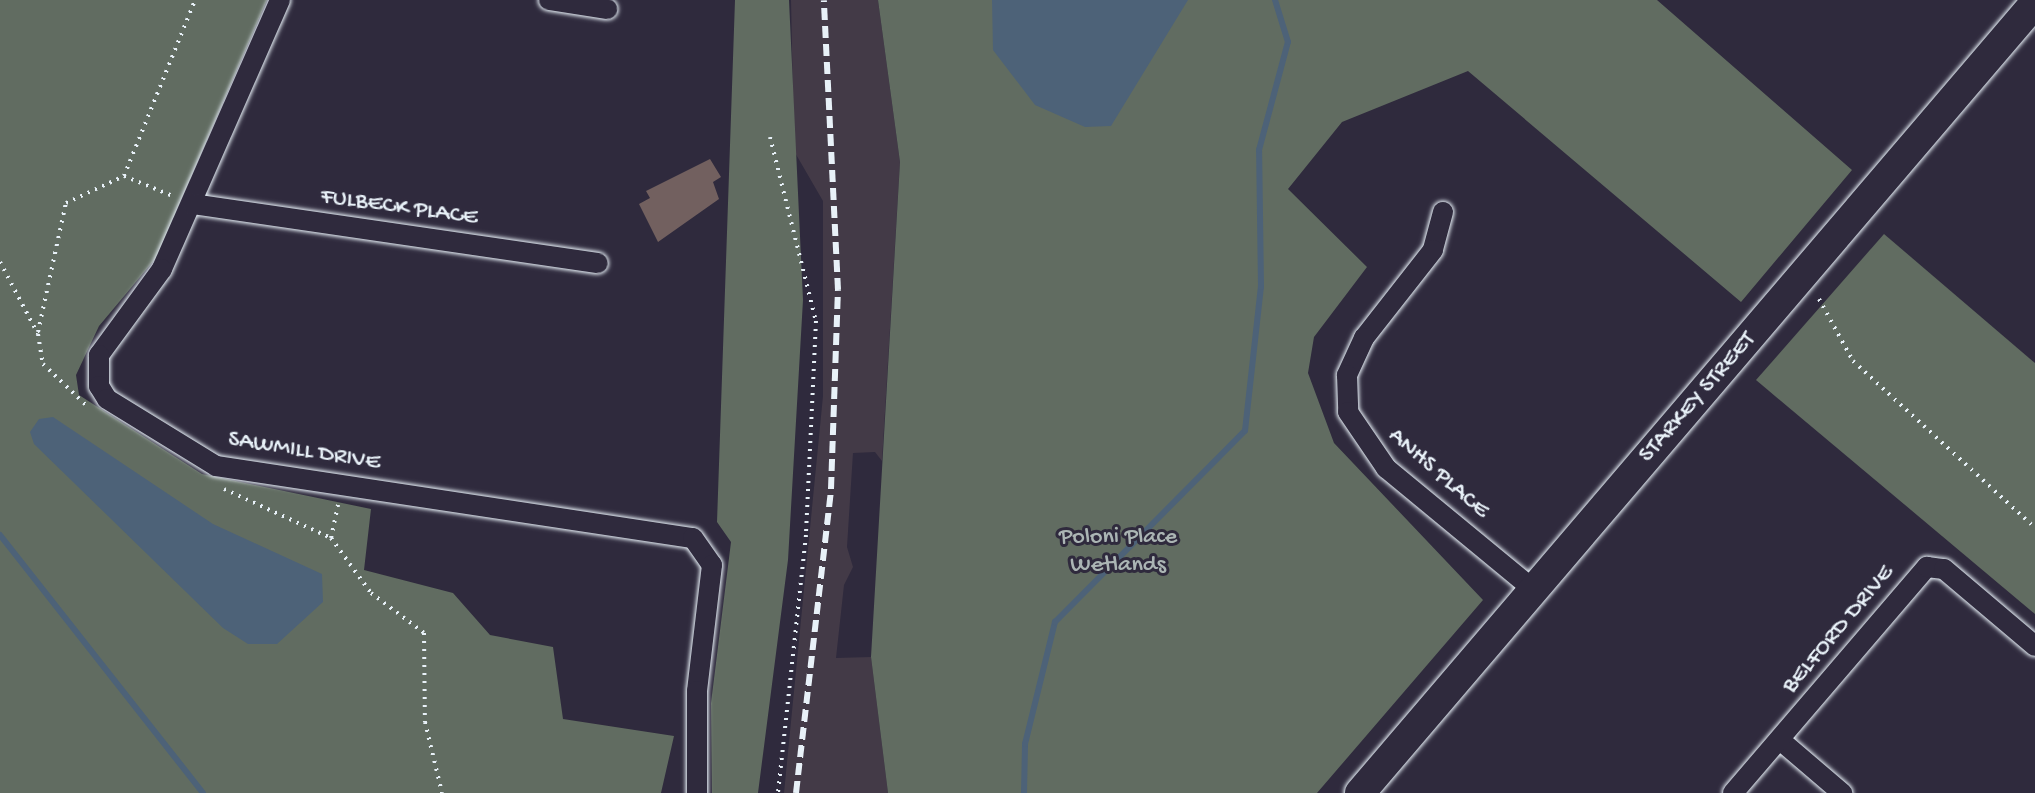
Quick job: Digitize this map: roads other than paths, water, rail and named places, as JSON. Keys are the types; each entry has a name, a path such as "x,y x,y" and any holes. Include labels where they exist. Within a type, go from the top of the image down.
{"street":[{"name":"SAWMILL DRIVE","path":"280,0 162,269 99,355 99,386 107,399 199,459 693,538 705,548 712,565 697,691 697,793"},
{"path":"549,0 607,9"},
{"name":"STARKEY STREET","path":"1360,793 2035,3"},
{"name":"FULBECK PLACE","path":"193,204 598,263"},
{"name":"ANHS PLACE","path":"1443,212 1433,250 1364,338 1347,375 1348,412 1386,468 1534,590"},
{"name":"BELFORD DRIVE","path":"1733,793 1927,567 1944,569 2035,646"},
{"path":"1780,740 1842,793"}],"water":[{"path":"992,0 1188,0 1111,126 1085,127 1035,105 993,50"},
{"path":"53,417 213,524 322,574 323,602 277,644 248,644 223,628 34,444 30,432 39,419"}],"waterway":[{"path":"1024,793 1025,744 1055,622 1245,431 1261,287 1259,150 1288,42 1275,0"},
{"path":"0,535 203,793"}],"railway":[{"path":"796,793 831,489 838,290 824,0"}],"park label":[{"name":"Poloni Place Wetlands","path":"1118,552"}]}
